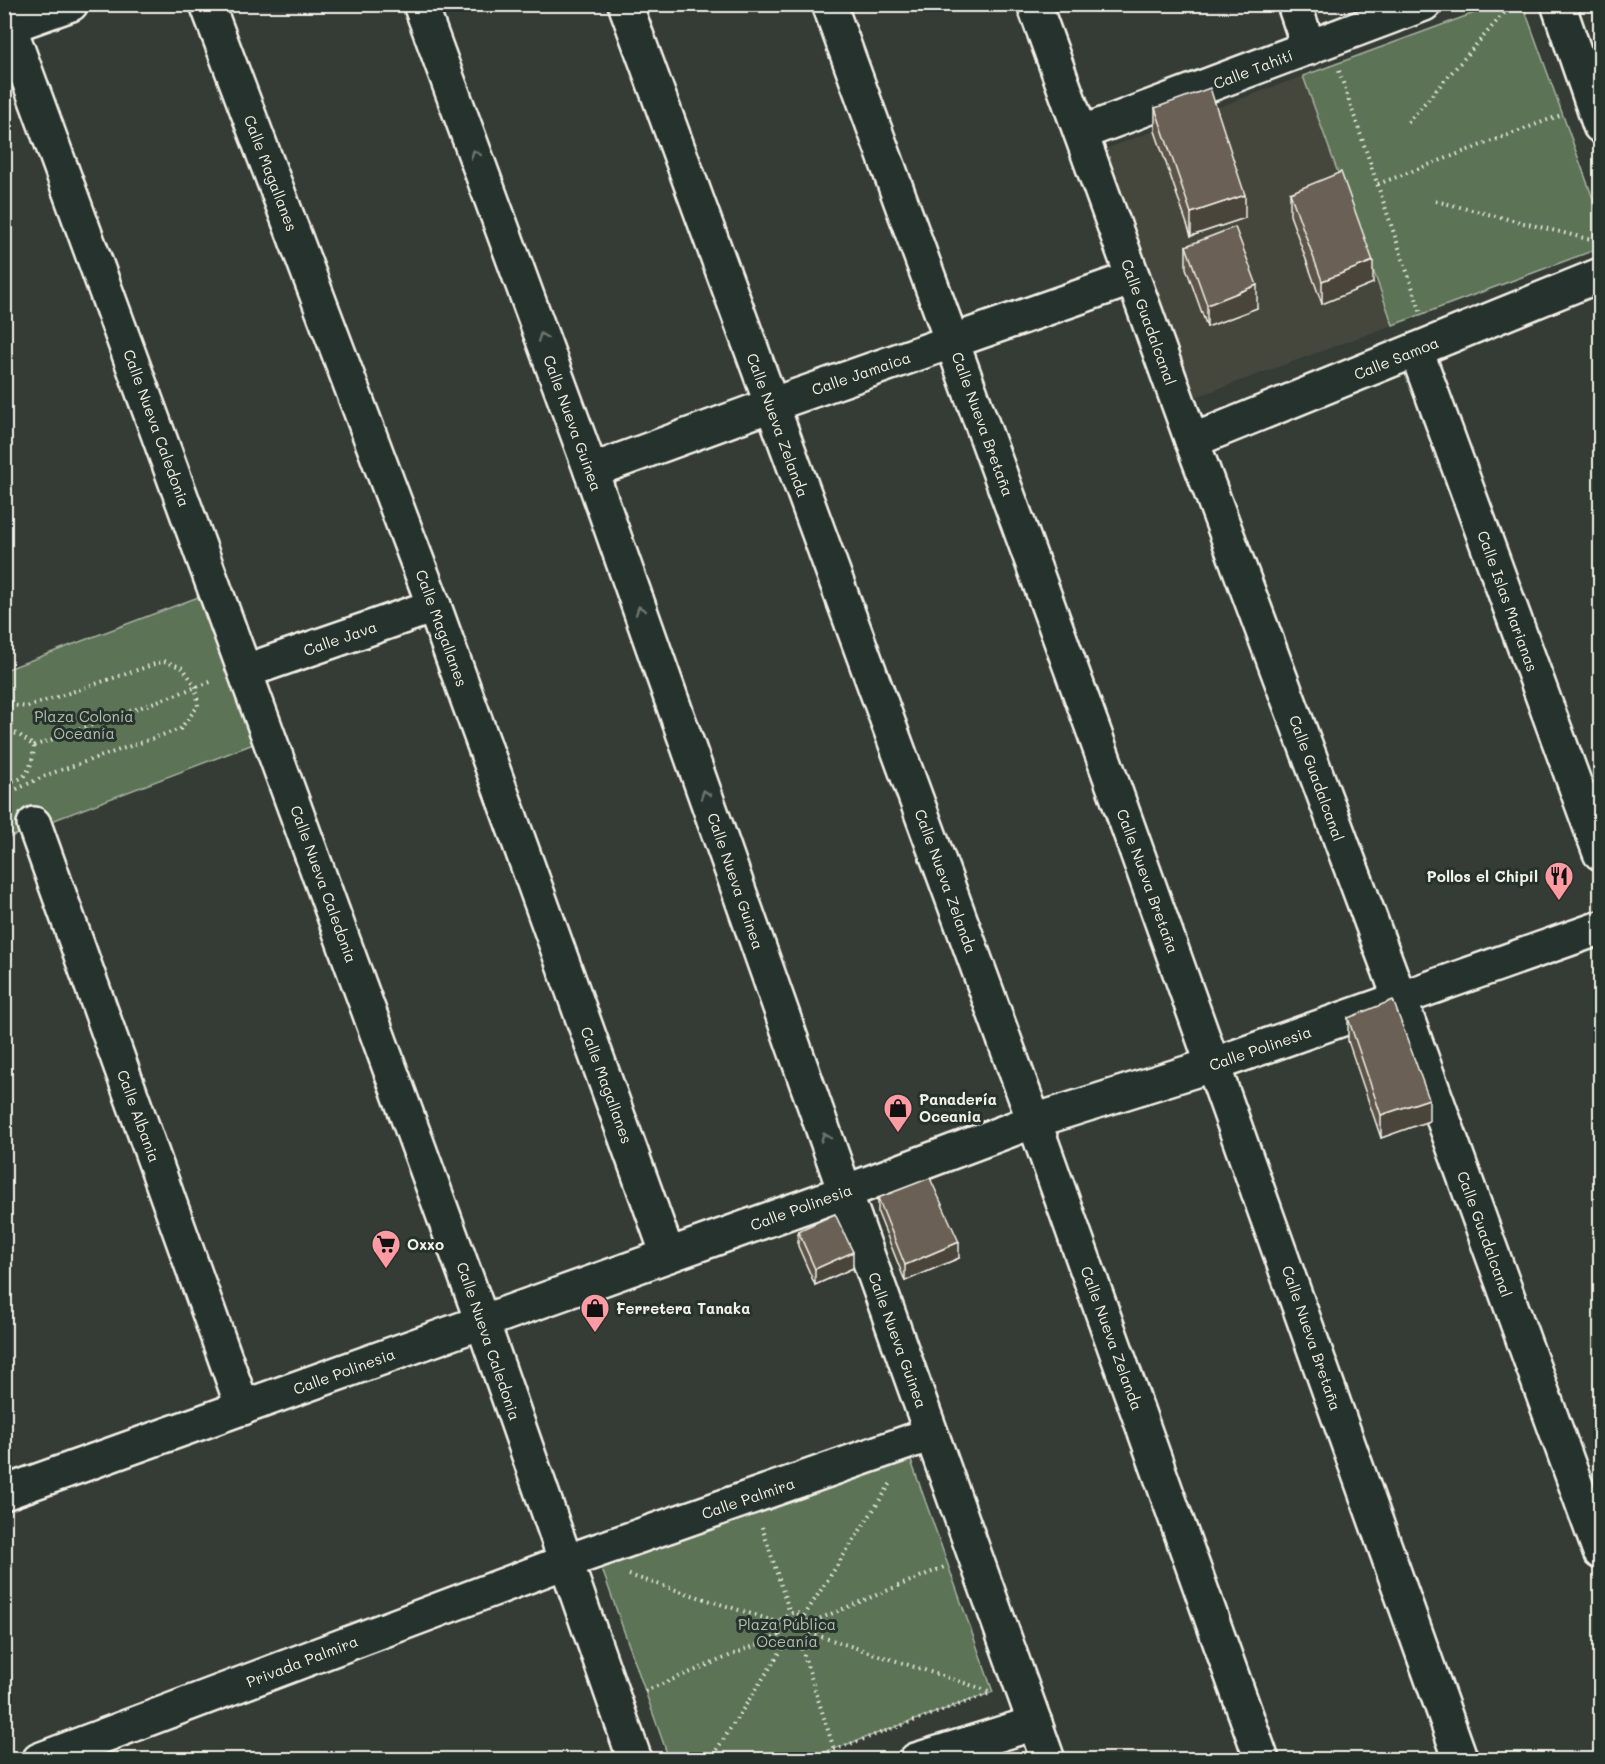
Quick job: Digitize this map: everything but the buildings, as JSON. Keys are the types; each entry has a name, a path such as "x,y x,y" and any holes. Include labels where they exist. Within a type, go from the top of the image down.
{"street":[{"path":"6,22 71,4"},
{"name":"Calle Magallanes","path":"207,4 434,606 668,1255"},
{"name":"Calle Nueva Guinea","path":"420,4 591,471 1048,1760"},
{"name":"Calle Nueva Zelanda","path":"625,4 1034,1121 1262,1760"},
{"name":"Calle Nueva Bretaña","path":"829,4 1215,1064 1461,1760"},
{"name":"Calle Guadalcanal","path":"1034,4 1191,441 1400,999 1600,1552"},
{"path":"1294,4 1310,48"},
{"name":"Calle Tahití","path":"1081,133 1424,4"},
{"path":"1558,4 1600,120"},
{"name":"Calle Nueva Caledonia","path":"6,22 234,675 482,1321 635,1760"},
{"name":"Calle Samoa","path":"1191,441 1600,275"},
{"name":"Calle Jamaica","path":"591,471 1133,278"},
{"name":"Calle Islas Marianas","path":"1416,350 1600,853"},
{"name":"Calle Java","path":"234,675 434,606"},
{"name":"Calle Albania","path":"34,824 243,1408"},
{"name":"Calle Polinesia","path":"4,1493 845,1192 1034,1121 1215,1064 1600,928"},
{"name":"Calle Palmira","path":"565,1562 931,1434"},
{"name":"Privada Palmira","path":"39,1760 565,1562"},
{"path":"916,1760 1035,1723"}],"path":[{"path":"1408,122 1512,4"},
{"path":"1310,48 1336,64 1422,314 1416,350"},
{"path":"1378,184 1563,114 1600,120"},
{"path":"1437,201 1600,242"},
{"path":"4,704 27,707 164,661 183,668 196,687 198,706 180,729 47,775 4,795"},
{"path":"34,746 234,675"},
{"path":"4,735 8,732 18,735 34,746"},
{"path":"4,779 13,782 29,770 34,746"},
{"path":"20,779 22,787"},
{"path":"804,1616 897,1474"},
{"path":"760,1520 790,1613"},
{"path":"809,1623 948,1565"},
{"path":"623,1573 780,1623"},
{"path":"790,1613 804,1616 809,1623 810,1633 804,1641 795,1645 786,1643 780,1635 780,1623 790,1613"},
{"path":"810,1633 993,1692"},
{"path":"643,1692 780,1635"},
{"path":"710,1760 786,1643"},
{"path":"800,1643 834,1749"},
{"path":"989,1682 993,1692"},
{"path":"806,1760 993,1692"}],"shaded area":[{"path":"1303,76 1393,325 1196,397 1105,149"}],"green space":[{"path":"1496,5 1523,5 1600,218 1600,248 1393,325 1303,76"},
{"name":"Plaza Colonia Oceanía","path":"201,596 256,743 5,839 5,670"},
{"name":"Plaza Pública Oceanía","path":"909,1455 993,1692 806,1759 669,1759 601,1566"}],"place":[{"name":"Pollos el Chipil","path":"1559,902"},
{"name":"Panadería Oceania","path":"898,1134"},
{"name":"Oxxo","path":"386,1270"},
{"name":"Ferretera Tanaka","path":"595,1334"}]}
